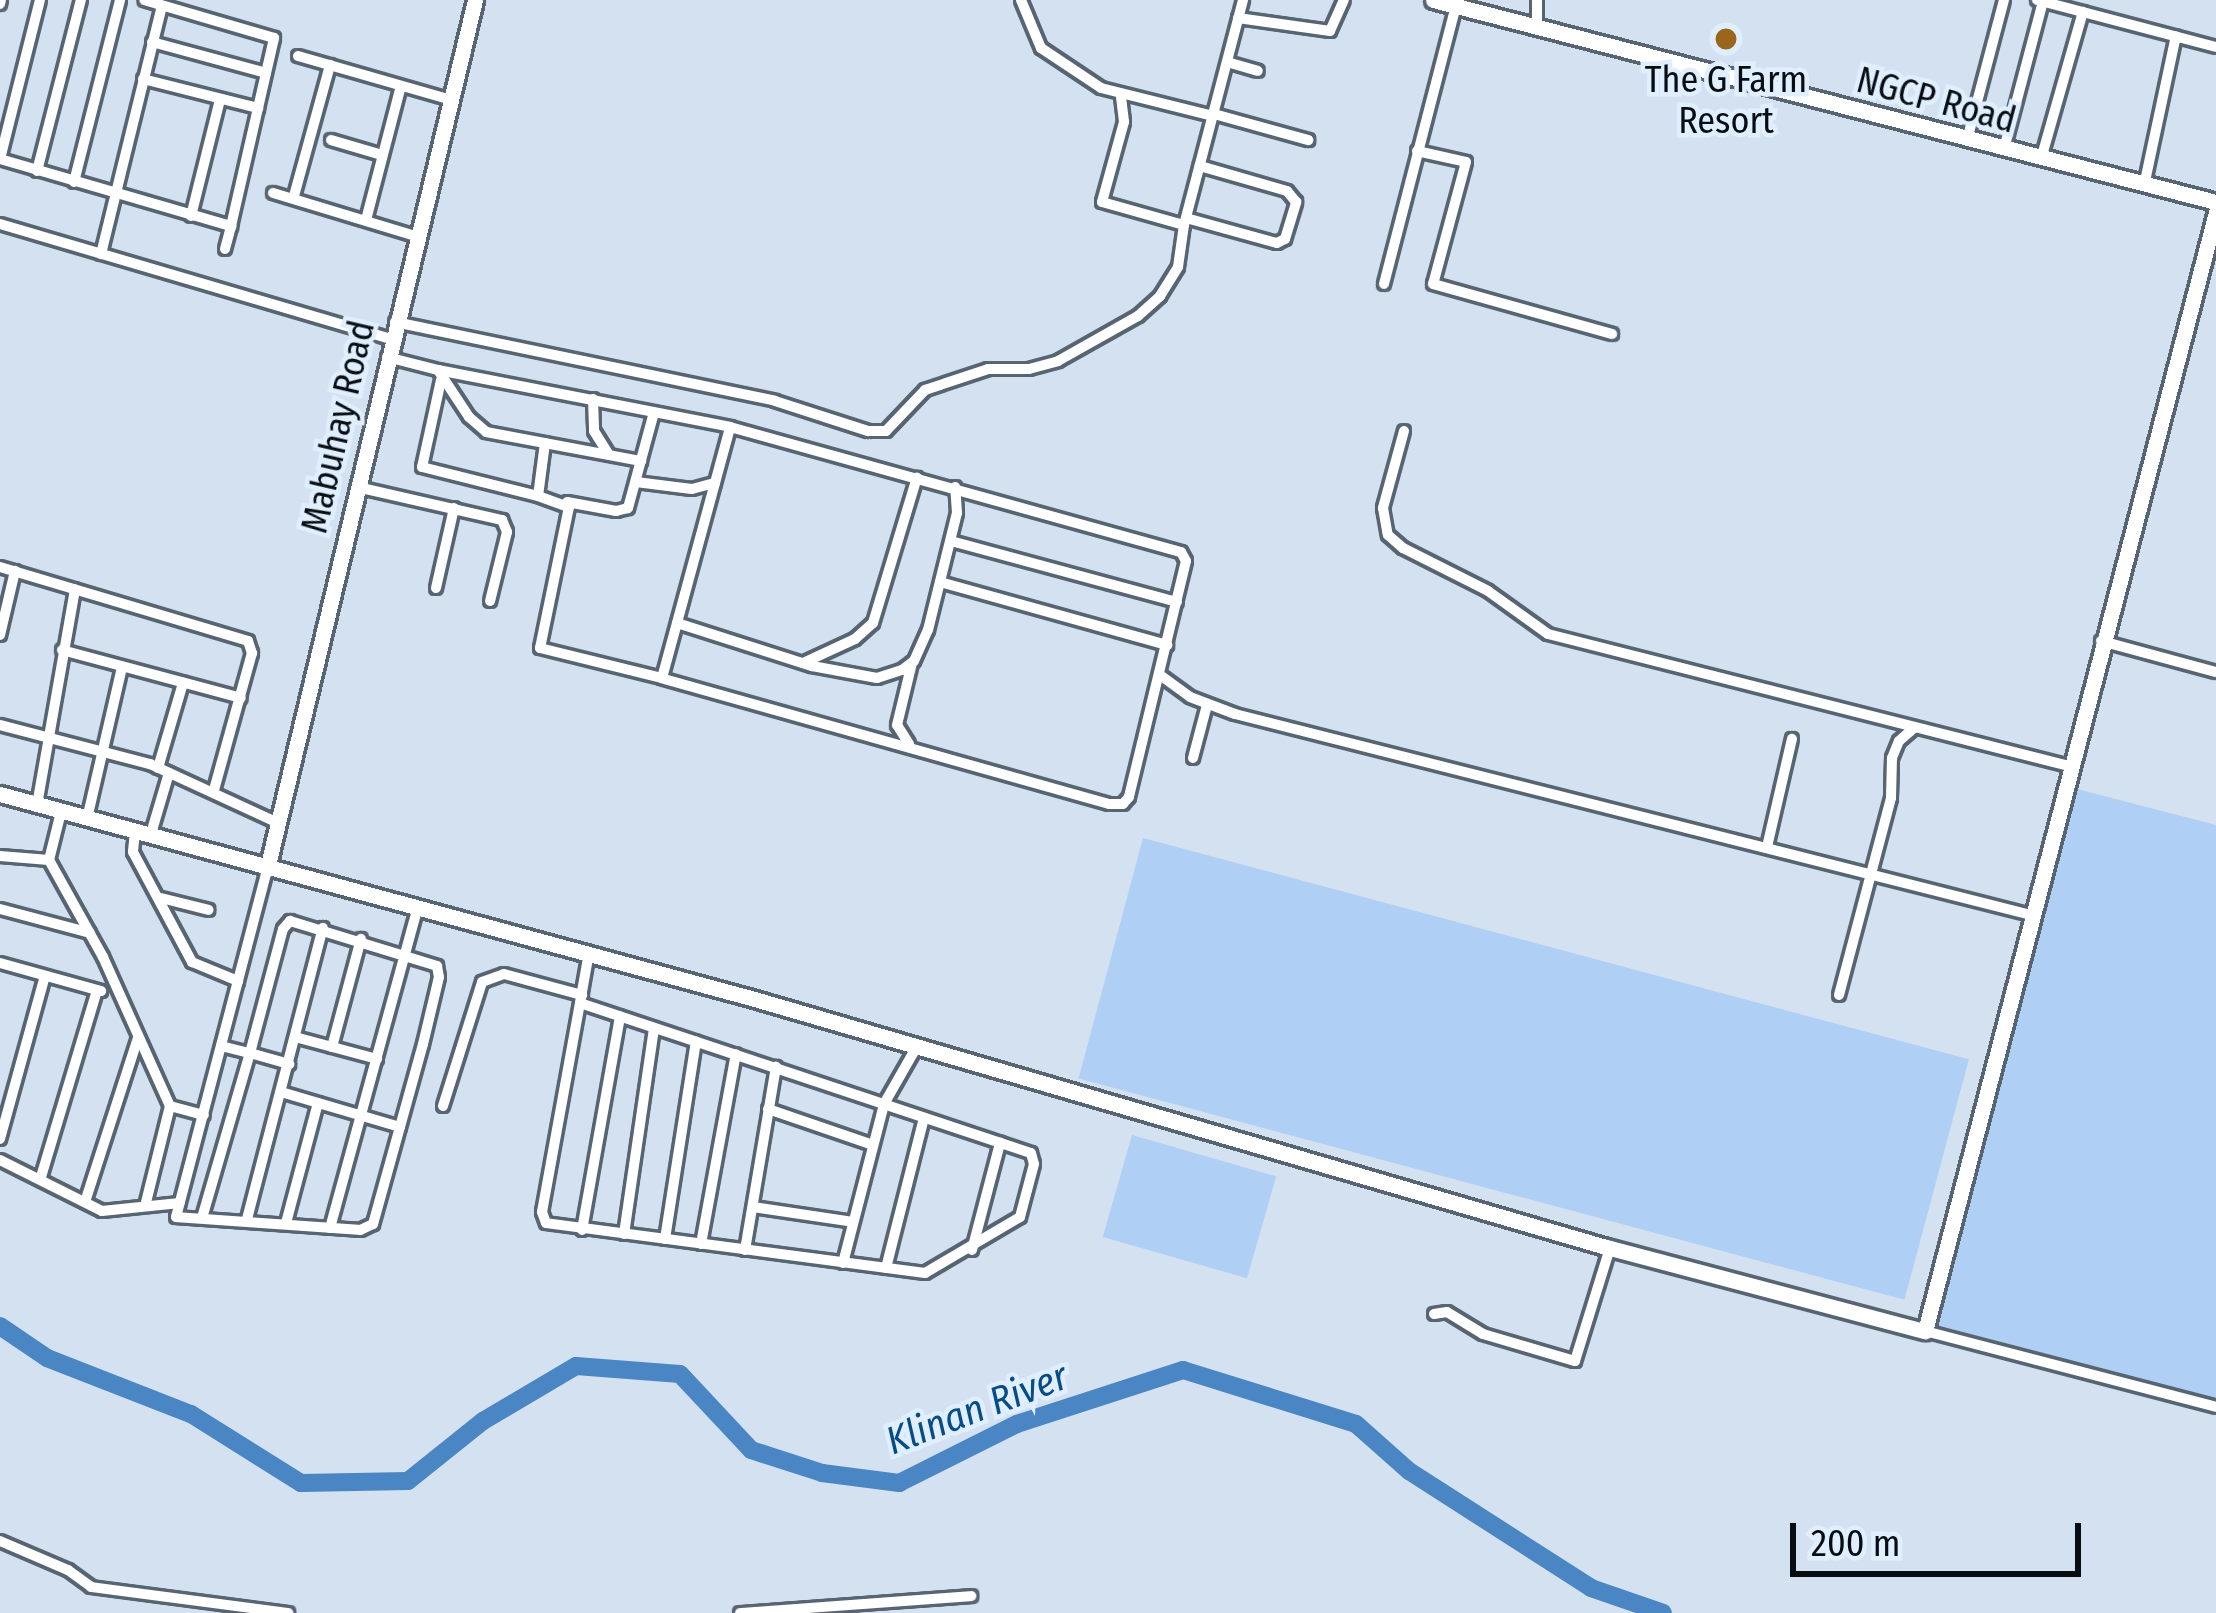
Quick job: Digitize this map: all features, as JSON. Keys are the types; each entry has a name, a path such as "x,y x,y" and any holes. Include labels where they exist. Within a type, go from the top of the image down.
{"street":[{"path":"40,0 0,159 231,226"},
{"path":"38,171 81,0"},
{"path":"74,182 120,0"},
{"path":"144,0 272,35 225,249"},
{"name":"Mabuhay Road","path":"267,868 390,339 475,0"},
{"path":"1021,0 1041,48 1121,97 1308,140"},
{"path":"0,224 390,339 775,401 881,432 934,386 988,368 1029,369 1058,362 1138,316 1174,275 1243,0"},
{"path":"1238,18 1330,31 1344,0"},
{"name":"NGCP Road","path":"1432,0 2216,202"},
{"path":"1537,0 1537,27"},
{"path":"1967,140 2004,0"},
{"path":"2004,149 2040,1 2216,46"},
{"path":"101,254 162,6"},
{"path":"1384,284 1456,6"},
{"path":"2041,159 2083,12"},
{"path":"2144,186 2176,36"},
{"path":"152,42 266,73"},
{"path":"298,56 448,99"},
{"path":"1227,62 1258,71"},
{"path":"294,196 331,65"},
{"path":"143,79 258,108"},
{"path":"366,220 401,86"},
{"path":"1121,97 1124,122 1102,202 1277,243 1285,239 1296,202 1287,191 1199,166"},
{"path":"191,215 220,100"},
{"path":"331,140 382,154"},
{"path":"1417,151 1466,162 1433,284 1612,334"},
{"path":"273,193 415,236"},
{"path":"1925,1331 2216,212"},
{"path":"390,339 440,375 486,432 641,461"},
{"path":"440,375 730,427 1181,552 1186,561 1177,602 1134,782 1123,804 540,648 567,502"},
{"path":"440,375 422,467 431,474 623,512 654,412"},
{"path":"592,399 594,430 609,455"},
{"path":"662,679 730,427"},
{"path":"1404,431 1383,508 1388,535 1488,591 1548,634 2069,766"},
{"path":"538,496 545,443"},
{"path":"803,663 855,639 873,623 917,477"},
{"path":"636,482 692,489 715,483"},
{"path":"357,487 454,508 506,525 490,601"},
{"path":"912,747 897,725 951,541 955,487"},
{"path":"436,589 454,508"},
{"path":"951,541 1177,602"},
{"path":"0,567 248,641 252,653 214,790"},
{"path":"0,635 15,571"},
{"path":"940,582 1167,645"},
{"path":"37,805 75,589"},
{"path":"677,623 803,663 878,678 912,663"},
{"path":"2101,640 2216,672"},
{"path":"62,650 241,698"},
{"path":"87,819 122,667"},
{"path":"1160,675 1207,705 2031,915"},
{"path":"183,683 163,770 133,852 192,962 238,981"},
{"path":"1193,758 1207,705"},
{"path":"0,725 163,770 278,823"},
{"path":"1839,995 1892,799 1892,758 1899,741 1914,728"},
{"path":"1767,847 1792,739"},
{"path":"0,794 588,958 751,998 1610,1248 2216,1407"},
{"path":"61,812 49,860 90,933 170,1106 145,1206"},
{"path":"0,856 49,860"},
{"path":"202,1217 283,929 290,922 323,928 432,961 440,970 373,1224 360,1230 176,1217 267,868"},
{"path":"161,898 209,910"},
{"path":"0,909 90,933"},
{"path":"330,1228 417,910"},
{"path":"247,1219 323,928"},
{"path":"332,1047 361,939"},
{"path":"443,1106 482,982 504,974 581,999 654,1028 1031,1153 1034,1164 1018,1220 925,1273 553,1226 542,1212 581,999 588,958"},
{"path":"0,963 118,994"},
{"path":"0,1139 46,976"},
{"path":"41,1177 97,990"},
{"path":"582,1230 620,1016"},
{"path":"624,1234 654,1028"},
{"path":"295,1037 377,1059"},
{"path":"85,1202 138,1038"},
{"path":"664,1239 696,1041"},
{"path":"221,1046 289,1064"},
{"path":"843,1263 884,1104 916,1048"},
{"path":"701,1244 736,1054"},
{"path":"745,1250 776,1067"},
{"path":"281,1092 400,1127"},
{"path":"286,1223 318,1103"},
{"path":"170,1106 204,1115"},
{"path":"768,1109 873,1145"},
{"path":"886,1268 924,1118"},
{"path":"972,1250 1000,1143"},
{"path":"0,1160 110,1211 180,1203"},
{"path":"753,1207 853,1222"},
{"path":"1434,1314 1447,1312 1476,1331 1575,1361 1610,1248"},
{"path":"0,1541 53,1562 91,1587 133,1588 288,1613"},
{"path":"740,1613 886,1607 970,1596"}],"shaded area":[{"path":"2073,788 2216,825 2216,1403 1935,1327"},
{"path":"1143,838 1969,1059 1904,1300 1079,1079"},
{"path":"1132,1135 1276,1176 1247,1278 1103,1237"}],"waterway":[{"name":"Klinan River","path":"0,1326 47,1358 191,1414 301,1483 408,1481 483,1421 576,1366 680,1374 751,1450 822,1473 899,1483 1017,1424 1183,1370 1356,1424 1409,1471 1591,1588 1663,1613"}],"place":[{"name":"The G Farm Resort","path":"1726,39"}]}
